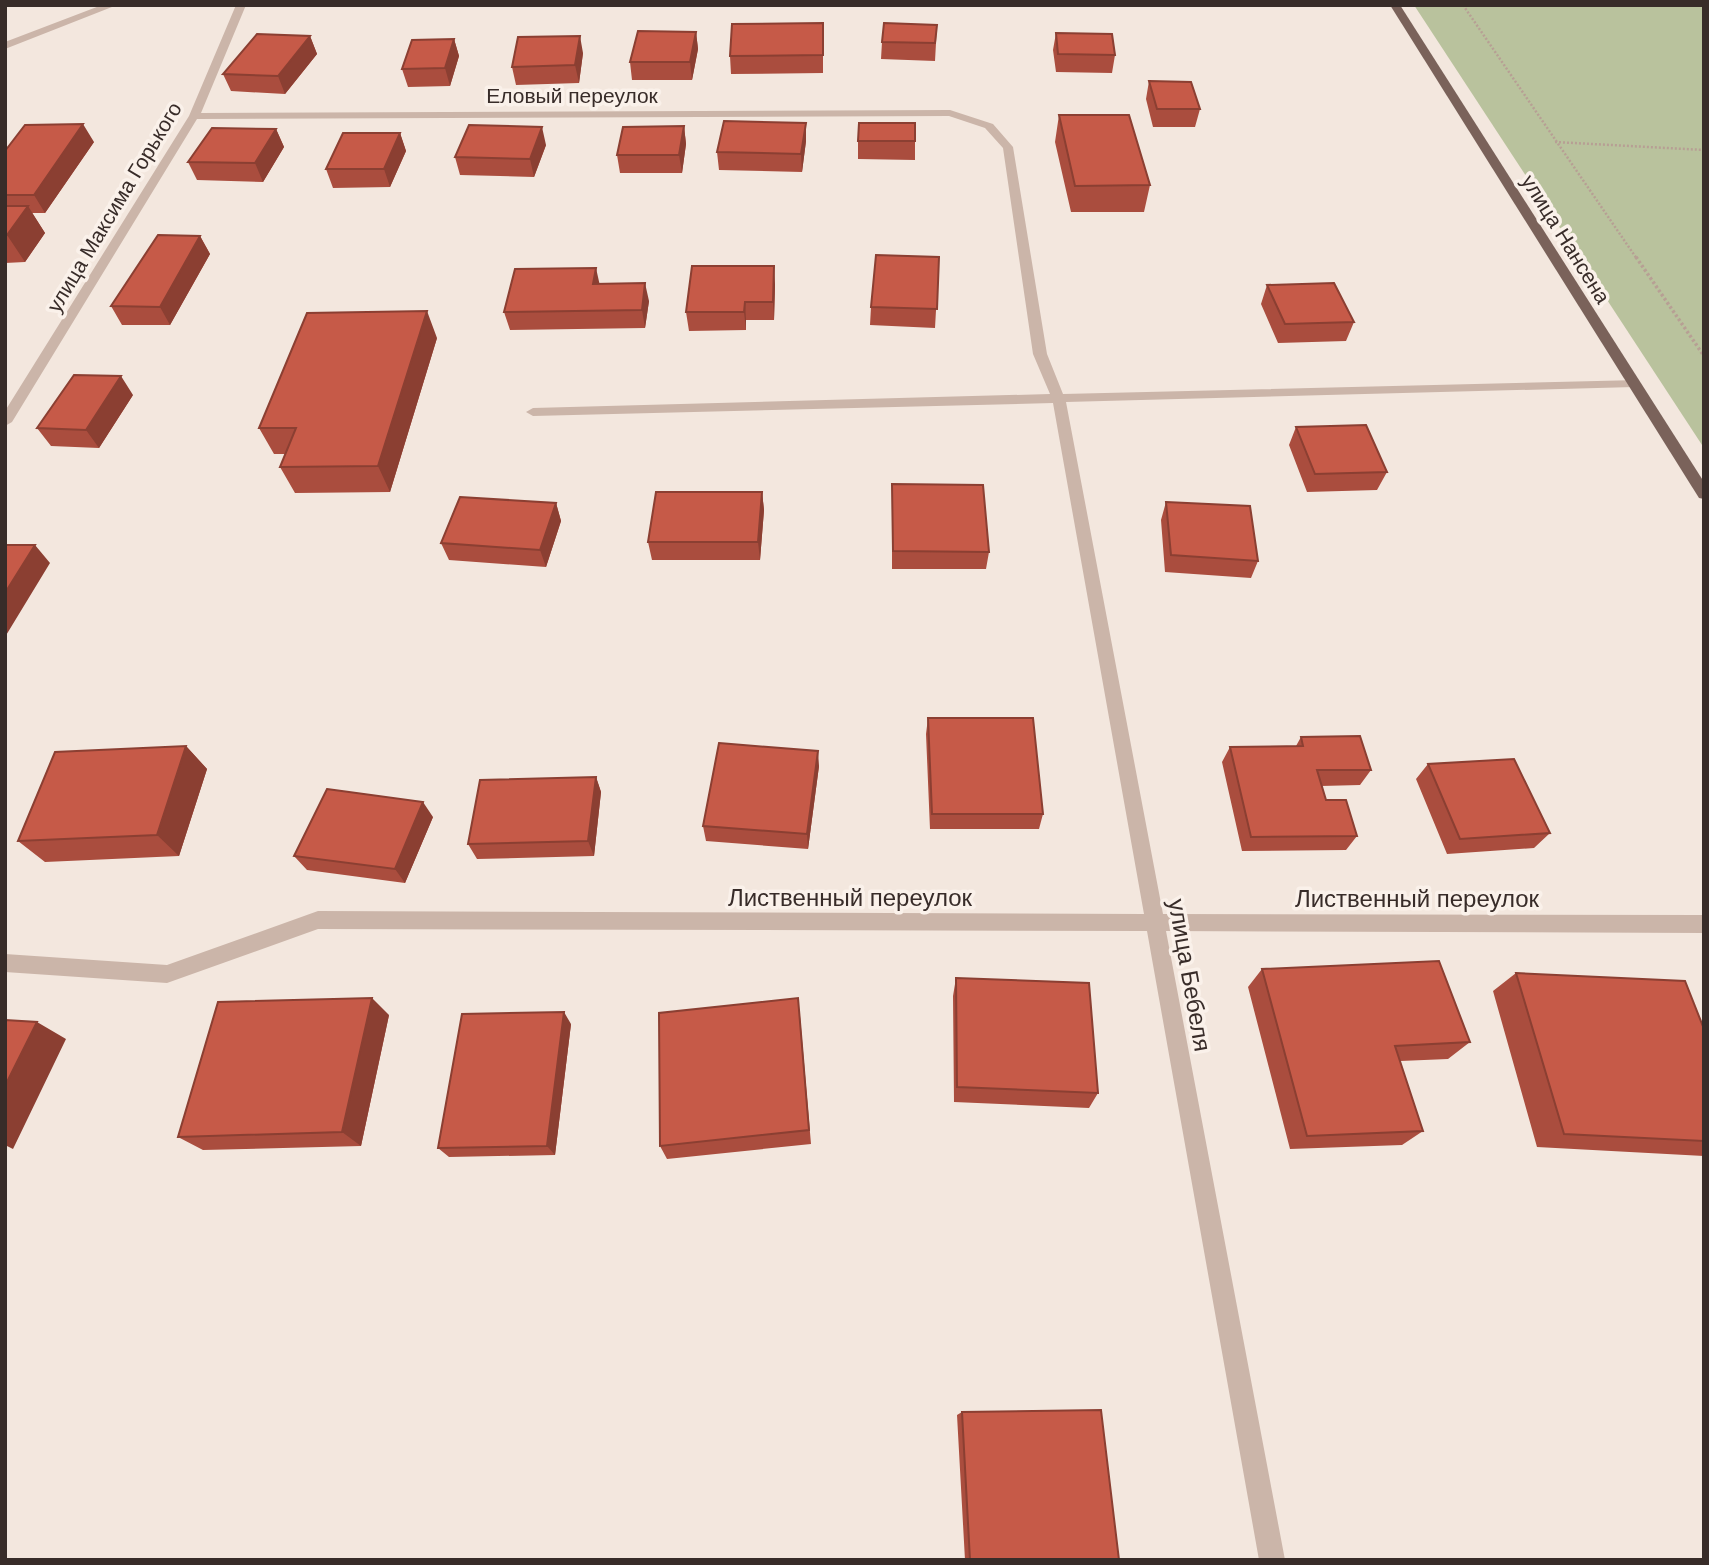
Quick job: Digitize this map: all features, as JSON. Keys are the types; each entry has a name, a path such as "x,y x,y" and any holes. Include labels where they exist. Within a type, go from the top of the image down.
{"main road":[{"name":"улица Нансена","path":"1395,5 1704,494"}],"street":[{"path":"5,46 112,5"},
{"name":"улица Максима Горького","path":"5,422 194,116 241,5"},
{"name":"Еловый переулок","path":"194,116 950,113 989,126 1007,147 1040,354 1059,398"},
{"path":"533,412 1634,383"},
{"name":"улица Бебеля","path":"1059,398 1272,1560"},
{"name":"Лиственный переулок","path":"5,963 167,974 318,920 1704,923"}],"path":[{"path":"1463,5 1704,356"},
{"path":"1555,142 1704,150"}],"green space":[{"path":"1414,5 1704,5 1704,448"}],"building":[{"path":"823,23 823,55 730,56 732,24"},
{"path":"884,23 937,25 935,43 882,42"},
{"path":"638,31 696,32 690,62 630,62"},
{"path":"1056,33 1112,34 1115,55 1058,54"},
{"path":"257,34 310,36 278,76 223,74"},
{"path":"580,36 575,65 512,67 518,37"},
{"path":"454,39 445,68 402,69 412,40"},
{"path":"1149,81 1191,82 1200,109 1157,109"},
{"path":"1059,115 1129,115 1150,185 1075,186"},
{"path":"724,121 806,123 801,154 717,152"},
{"path":"859,123 915,123 915,141 858,141"},
{"path":"83,124 34,195 5,195 5,151 25,125"},
{"path":"469,125 542,127 530,159 455,157"},
{"path":"684,126 679,155 617,155 623,127"},
{"path":"212,128 276,129 255,163 188,162"},
{"path":"343,133 400,133 384,169 326,169"},
{"path":"5,206 28,206 7,235 5,235"},
{"path":"158,235 200,236 160,307 111,306"},
{"path":"876,255 939,257 937,309 871,307"},
{"path":"692,266 774,266 773,302 745,302 744,312 686,312"},
{"path":"596,268 593,284 645,283 642,310 504,312 515,269"},
{"path":"1334,283 1354,322 1285,324 1267,285"},
{"path":"427,311 378,466 280,467 296,428 259,428 307,313"},
{"path":"74,375 121,376 86,430 37,428"},
{"path":"1366,425 1387,472 1315,474 1296,427"},
{"path":"892,484 983,485 989,552 893,551"},
{"path":"656,492 762,492 758,542 648,542"},
{"path":"460,497 556,503 540,550 441,543"},
{"path":"1166,502 1250,506 1258,561 1171,555"},
{"path":"5,545 35,545 5,593"},
{"path":"928,718 1033,718 1043,814 932,814"},
{"path":"1360,736 1371,770 1317,770 1326,800 1346,800 1357,836 1251,837 1230,747 1303,746 1301,737"},
{"path":"719,743 818,751 807,834 703,826"},
{"path":"186,746 157,835 18,841 55,752"},
{"path":"1514,759 1550,833 1460,839 1428,764"},
{"path":"596,777 588,841 468,844 480,780"},
{"path":"327,789 423,802 395,869 294,856"},
{"path":"1439,961 1470,1042 1395,1046 1423,1131 1307,1136 1262,969"},
{"path":"1516,973 1685,981 1704,1029 1704,1141 1564,1134"},
{"path":"956,978 1089,983 1098,1093 957,1087"},
{"path":"372,998 342,1132 178,1137 218,1002"},
{"path":"798,998 809,1130 660,1146 659,1013"},
{"path":"564,1012 547,1146 438,1148 462,1014"},
{"path":"5,1020 37,1022 5,1086"},
{"path":"1101,1410 1119,1560 970,1560 962,1412"}]}
